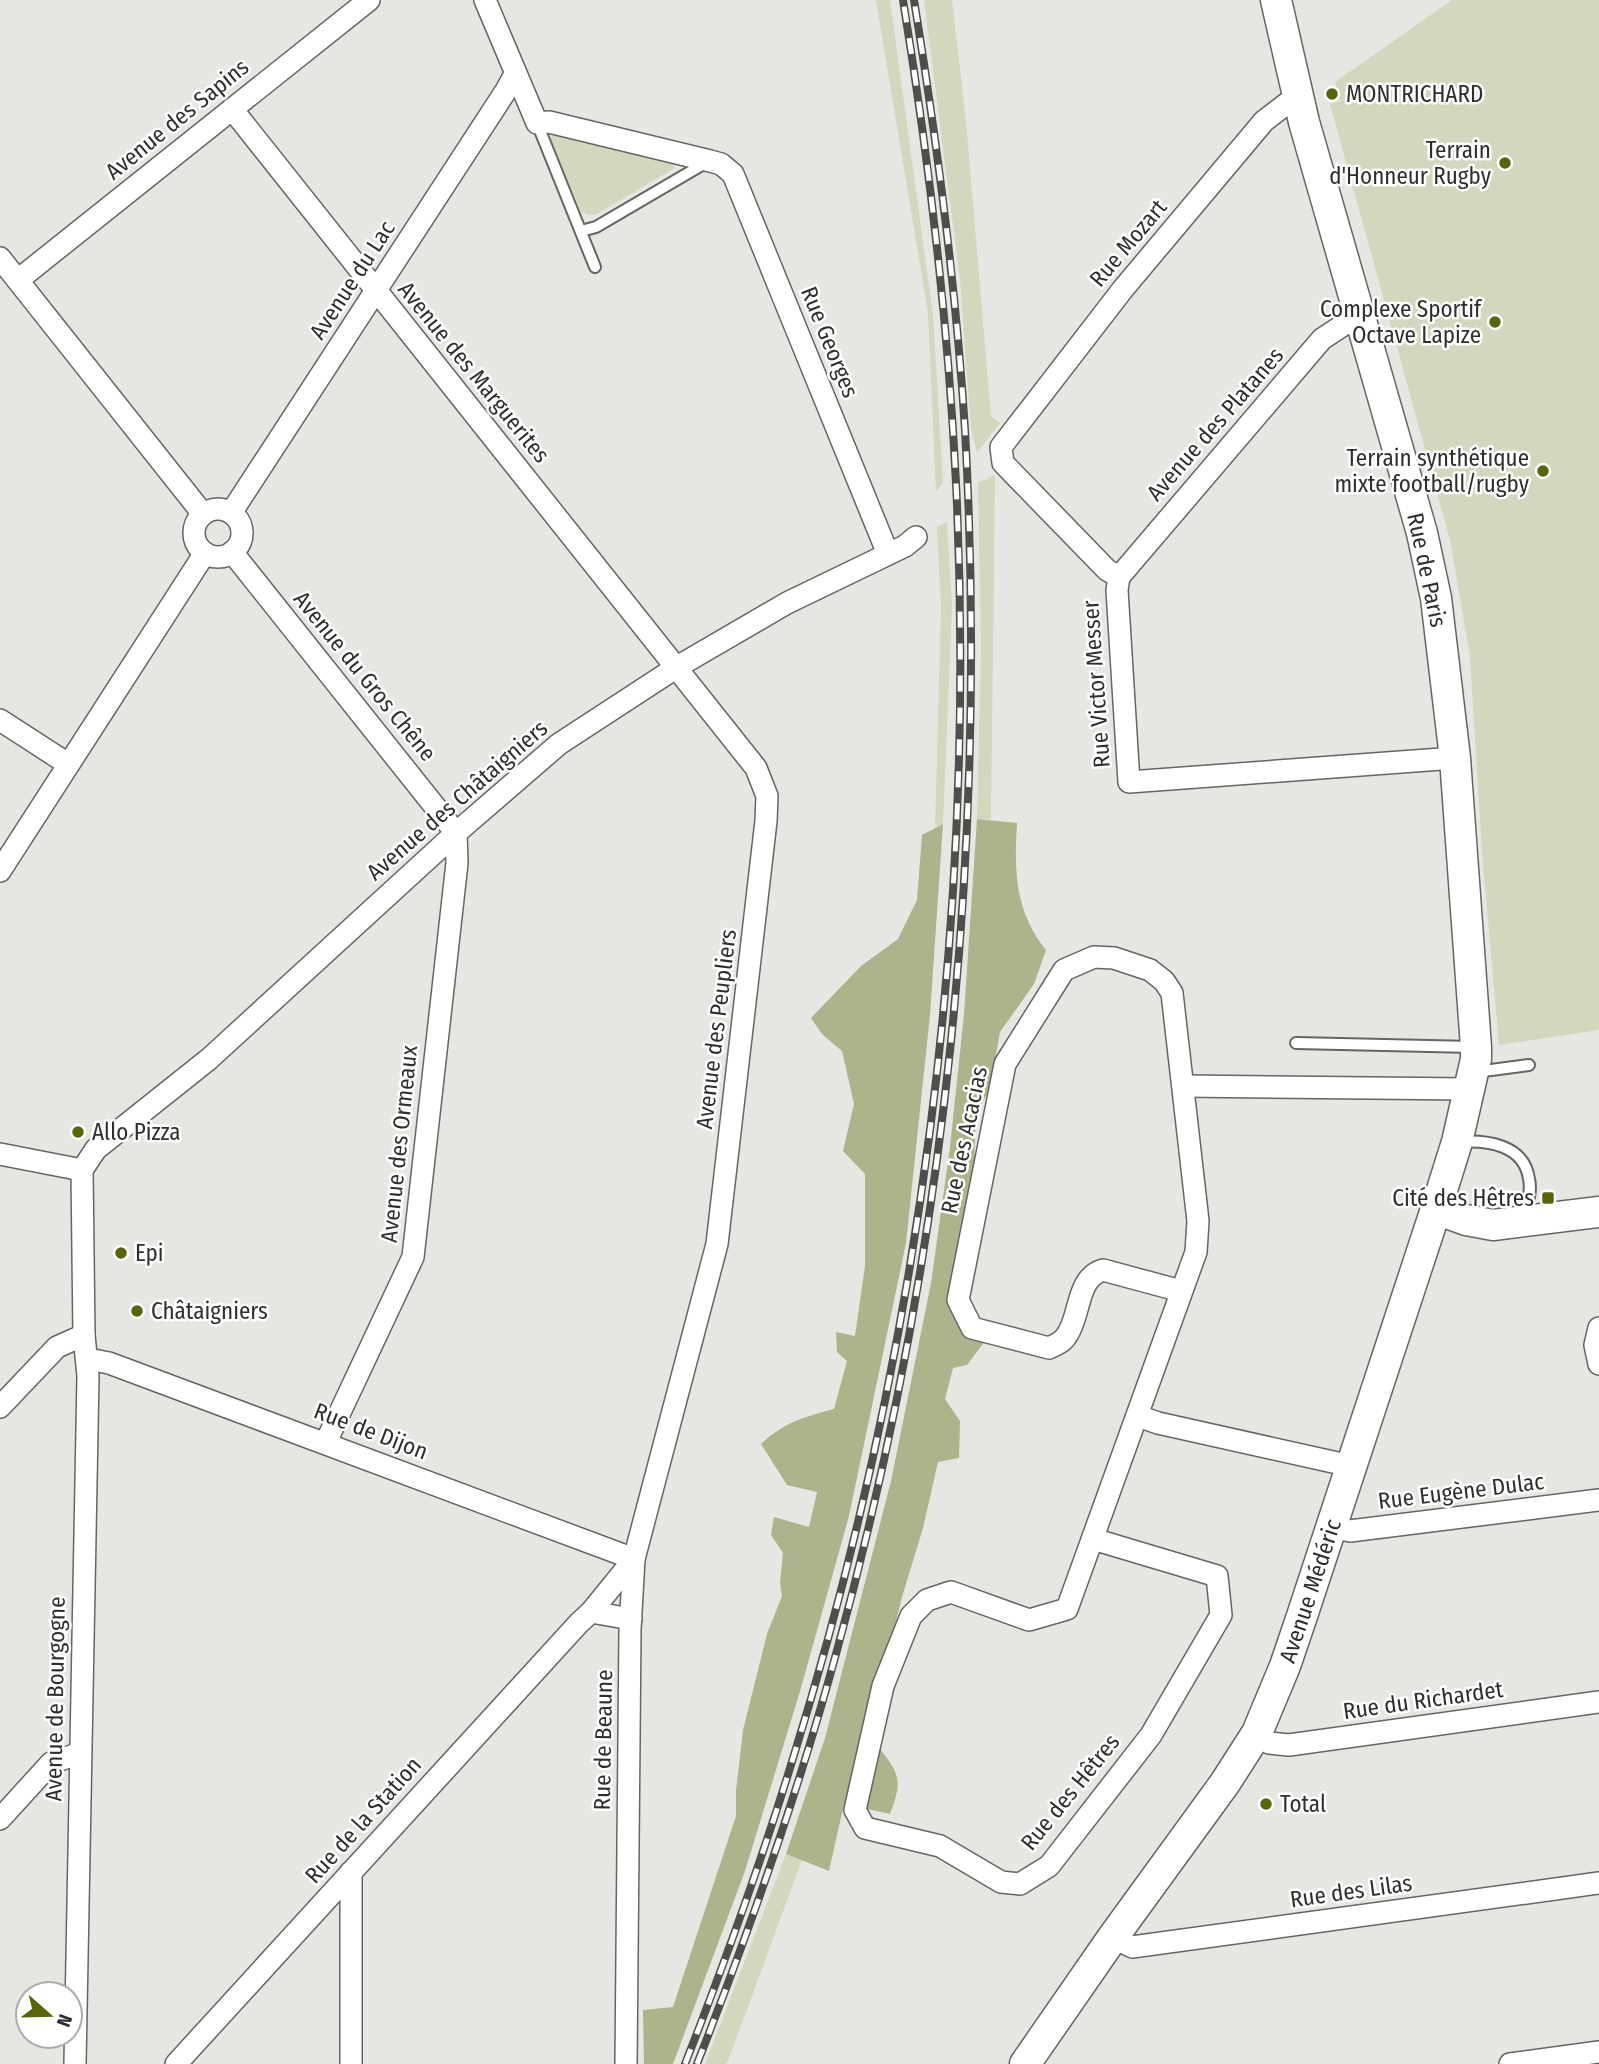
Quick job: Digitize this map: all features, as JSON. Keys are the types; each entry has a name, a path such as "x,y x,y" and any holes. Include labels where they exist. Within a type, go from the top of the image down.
{"main road":[{"name":"Rue de Paris","path":"1279,2 1298,95 1425,546 1436,597 1455,758 1474,1067"},
{"name":"Avenue Médéric","path":"1025,2064 1225,1783 1256,1733 1285,1666 1436,1209 1457,1142 1474,1067"},
{"path":"1436,1209 1466,1220 1493,1225 1599,1212"}],"street":[{"name":"Avenue des Sapins","path":"18,280 369,0"},
{"path":"485,0 537,123"},
{"name":"Avenue du Lac","path":"231,513 515,74"},
{"name":"Rue Mozart","path":"1010,435 1123,289 1264,121 1298,95"},
{"name":"Avenue des Marguerites","path":"232,109 677,667"},
{"name":"Rue Georges","path":"537,123 549,122 710,161 727,169 739,187 888,554"},
{"path":"0,258 203,514"},
{"name":"Avenue des Platanes","path":"1119,577 1322,339 1360,314"},
{"name":"Rue Victor Messer","path":"1010,435 1001,447 1003,463 1107,570 1119,577 1116,590 1129,782 1455,758"},
{"path":"217,509 231,513 237,518 242,532 238,547 219,557 205,553 195,542 195,526 203,514 217,509"},
{"name":"Avenue des Châtaigniers","path":"82,1170 96,1149 209,1059 456,833 559,744 677,667 787,603 888,554 916,537"},
{"name":"Avenue du Gros Chêne","path":"232,552 456,833"},
{"path":"0,871 205,553"},
{"name":"Avenue des Peupliers","path":"671,1421 717,1244 767,807 765,786 756,768 677,667"},
{"path":"0,720 68,764"},
{"name":"Avenue des Ormeaux","path":"326,1442 413,1256 457,863 456,833"},
{"name":"Rue des Acacias","path":"1138,1416 1196,1252 1198,1236 1175,1006 1172,993 1164,981 1150,970 1105,956 1085,960 1064,970 1005,1064 958,1300 972,1328 1049,1348 1068,1335 1086,1284 1093,1273 1103,1270 1181,1291"},
{"path":"1183,1086 1474,1067"},
{"path":"0,1154 82,1170"},
{"name":"Avenue de Bourgogne","path":"75,2064 88,1359 84,1335 82,1170"},
{"path":"1599,1328 1595,1345 1599,1364"},
{"path":"0,1407 57,1347 84,1335"},
{"name":"Rue de Dijon","path":"88,1359 109,1363 326,1442 634,1559"},
{"path":"1138,1416 1158,1423 1350,1466"},
{"name":"Rue des Hêtres","path":"1093,1539 1217,1576 1221,1615 1151,1735 1049,1866 1020,1884 1001,1882 940,1846 865,1828 855,1810 884,1686 911,1616 928,1601 951,1592 1030,1620 1067,1609 1138,1416"},
{"name":"Rue de Beaune","path":"626,2064 634,1559 671,1421"},
{"name":"Rue Eugène Dulac","path":"1331,1527 1350,1531 1599,1500"},
{"name":"Rue de la Station","path":"176,2064 591,1612 634,1559"},
{"path":"591,1612 631,1619"},
{"name":"Rue du Richardet","path":"1256,1733 1269,1743 1289,1745 1599,1702"},
{"path":"0,1819 51,1763 80,1753"},
{"path":"351,1872 351,2064"},
{"name":"Rue des Lilas","path":"1113,1937 1132,1947 1599,1883"},
{"path":"1510,2064 1599,2052"}],"lane":[{"path":"537,123 595,267"},
{"path":"581,231 596,227 710,161"},
{"path":"1296,1043 1474,1067 1529,1065"},
{"path":"1457,1142 1493,1142 1522,1161 1530,1178 1524,1223"}],"green space":[{"path":"876,0 890,0 933,315 943,483 936,491 928,313"},
{"path":"924,0 952,0 966,121 991,416 1000,423 977,453 971,429 960,279"},
{"name":"Complexe Sportif Octave Lapize","path":"1452,0 1599,0 1599,1030 1499,1045 1482,853 1470,656 1450,540 1330,104 1340,101 1335,82"},
{"path":"556,135 672,163 675,168 595,215 588,215 581,211 550,138"},
{"path":"995,475 991,819 977,819 981,648 978,483"},
{"path":"947,522 952,606 943,824 935,827 941,609 937,527"},
{"path":"977,819 1017,823 1016,858 1022,906 1046,950 1034,984 1000,1032 990,1088 976,1115 972,1217 960,1325 985,1341 967,1365 953,1368 945,1399 960,1421 959,1458 938,1462 923,1528 888,1654 879,1748 892,1765 898,1786 890,1814 844,1804 829,1871 786,1854 825,1738 891,1481 931,1283 950,1147 964,1014"},
{"path":"943,824 930,1015 906,1243 849,1516 801,1688 745,1871 673,2064 644,2064 643,2010 673,2007 736,1816 743,1730 767,1634 782,1596 780,1582 783,1553 771,1535 774,1517 809,1527 817,1492 787,1485 761,1444 787,1425 834,1409 847,1361 837,1352 836,1332 855,1336 865,1266 865,1174 843,1151 854,1104 842,1051 822,1034 811,1018 861,966 898,939 917,900 922,835"},
{"path":"786,1854 802,1860 728,2061 726,2064 705,2064"}],"railway":[{"path":"685,2064 769,1833 838,1600 876,1444 907,1286 931,1126 947,966 957,805 960,644 956,483 936,241 903,0"},
{"path":"697,2064 736,1963 806,1758 874,1504 906,1353 931,1200 950,1047 963,893 970,739 971,585 965,430 951,268 914,0"}],"place":[{"name":"MONTRICHARD","path":"1332,94"},
{"name":"Terrain d'Honneur Rugby","path":"1505,163"},
{"name":"Complexe Sportif Octave Lapize","path":"1495,322"},
{"name":"Terrain synthétique mixte football/rugby","path":"1543,471"},
{"name":"Allo Pizza","path":"78,1132"},
{"name":"Cité des Hêtres","path":"1548,1198"},
{"name":"Epi","path":"121,1253"},
{"name":"Châtaigniers","path":"137,1311"},
{"name":"Total","path":"1266,1804"}]}
